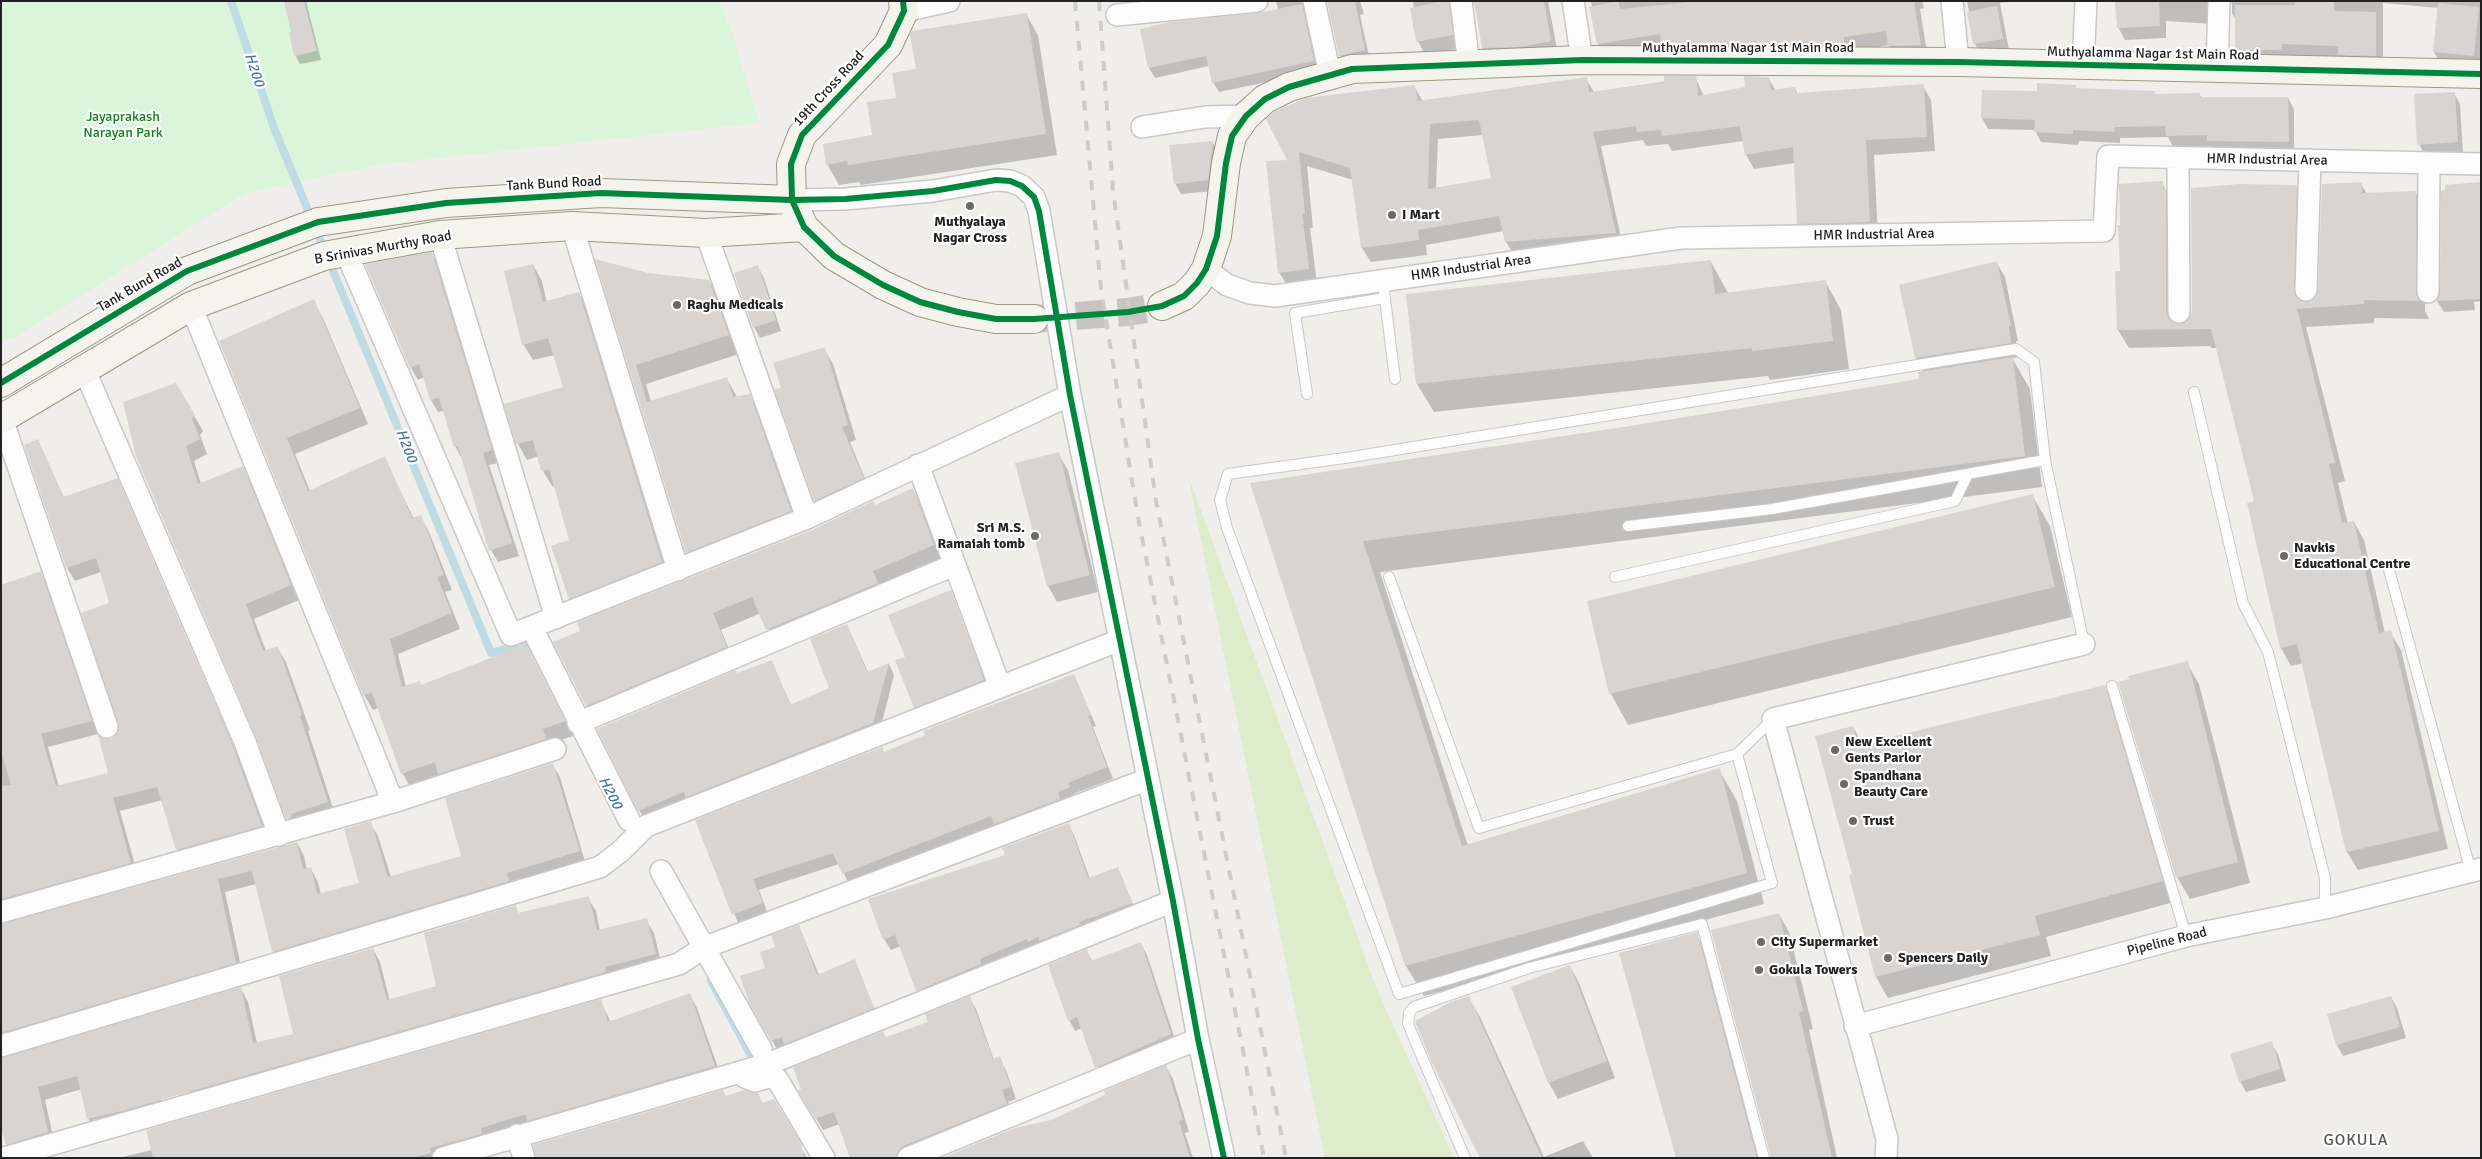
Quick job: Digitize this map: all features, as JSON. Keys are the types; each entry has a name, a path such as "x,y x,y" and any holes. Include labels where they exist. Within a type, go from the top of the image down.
{"street":[{"path":"904,6 949,1"},
{"path":"1117,15 1257,1"},
{"path":"1314,1 1330,75"},
{"path":"1461,1 1469,65"},
{"path":"1573,1 1582,60"},
{"path":"1952,1 1958,62"},
{"path":"2083,65 2086,1"},
{"path":"2217,68 2219,1"},
{"name":"19th Cross Road","path":"792,200 791,164 802,136 888,45 904,6"},
{"name":"Muthyalamma Nagar 1st Main Road","path":"1162,306 1184,296 1197,284 1206,269 1217,236 1226,163 1232,136 1246,116 1266,100 1289,87 1352,69 1582,60 1958,62 2481,74"},
{"path":"1142,126 1205,117 1246,116"},
{"name":"HMR Industrial Area","path":"1206,269 1227,285 1250,293 1275,296 1383,289 1681,238 2104,231 2108,156 2481,164"},
{"path":"2178,158 2179,312"},
{"path":"2306,290 2310,160"},
{"path":"2428,292 2429,163"},
{"path":"1034,319 996,319 958,312 920,302 883,285 834,256 804,227 792,200 845,199 934,192 996,180 1010,181 1022,186 1034,197 1039,211 1070,395 1173,901 1198,1039 1224,1158"},
{"name":"Tank Bund Road","path":"1,383 187,271 310,225 446,203 601,193 792,200"},
{"path":"572,226 678,570"},
{"name":"B Srinivas Murthy Road","path":"2,419 84,368 191,306 334,254 440,235 572,226 706,233 804,227"},
{"path":"706,233 807,518"},
{"path":"440,235 556,618"},
{"path":"334,254 511,635 807,518 1070,395"},
{"path":"191,306 393,802"},
{"path":"84,368 245,742 280,835"},
{"path":"2,419 107,728"},
{"path":"918,465 1000,687"},
{"path":"578,722 954,565"},
{"path":"532,628 629,820"},
{"path":"1,1046 600,867 621,851 646,826 1120,640"},
{"path":"1886,1158 1887,1139 1773,719 2084,644"},
{"path":"1,912 393,802 555,749"},
{"path":"4,1158 679,964 704,948 1148,779"},
{"path":"660,870 761,1048"},
{"name":"Pipeline Road","path":"1856,1026 2186,936 2325,908 2476,870"},
{"path":"442,1158 768,1064 1173,901"},
{"path":"908,1158 1198,1039"},
{"path":"740,1072 747,1078 755,1081 769,1077 777,1079 824,1158"},
{"path":"517,1135 524,1158"}],"lane":[{"path":"1307,394 1295,313 1383,289 1395,379"},
{"path":"1736,754 1772,883 1399,994 1227,528 1220,500 1228,474 1362,455 2016,349 2034,362 2045,460 2084,644"},
{"path":"2194,392 2244,603 2268,652 2325,878 2325,908"},
{"path":"1628,526 1772,509 2045,460"},
{"path":"1615,577 1954,501 1968,474"},
{"path":"2388,566 2476,870"},
{"path":"1389,577 1479,828 1736,754 1773,719"},
{"path":"2112,686 2186,936"},
{"path":"1465,1158 1408,1024 1410,1013 1414,1007 1529,968 1702,924 1764,1158"}],"green space":[{"name":"Jayaprakash Narayan Park","path":"1,1 719,1 732,31 759,123 383,164 246,193 19,335 1,342"},
{"path":"1188,475 1378,992 1454,1158 1325,1158"}],"building":[{"path":"284,1 304,1 317,51 294,56"},
{"path":"1327,1 1355,1 1365,50 1339,56"},
{"path":"1449,1 1453,35 1416,42 1410,8"},
{"path":"1474,1 1544,1 1551,41 1521,47 1482,48"},
{"path":"1618,1 1620,9 1701,1 1914,1 1921,45 1888,46 1886,31 1844,37 1844,46 1810,46 1810,41 1779,45 1741,45 1740,43 1661,45 1660,34 1597,44 1589,7"},
{"path":"2159,1 2160,26 2117,28 2115,2"},
{"path":"2295,1 2334,1 2334,11 2376,12 2376,56 2338,55 2338,46 2282,44 2282,50 2235,50 2235,5 2295,5"},
{"path":"2438,3 2479,7 2474,56 2433,52"},
{"path":"1302,4 1314,61 1212,83 1206,56 1148,68 1140,29 1170,22 1258,13"},
{"path":"1997,6 2003,39 1973,44 1967,12"},
{"path":"1027,13 1046,134 848,165 847,161 826,165 823,144 872,135 867,102 896,98 892,73 916,69 910,34 912,31"},
{"path":"1664,76 1696,76 1698,96 1745,87 1744,76 1769,77 1771,90 1795,87 1796,93 1924,84 1927,137 1866,140 1870,222 1797,224 1793,147 1745,155 1740,126 1662,136 1661,130 1637,132 1636,126 1593,132 1616,233 1505,242 1499,216 1418,230 1419,240 1361,248 1350,168 1299,152 1305,213 1302,213 1309,269 1278,273 1266,161 1287,160 1266,119 1274,112 1306,98 1415,85 1418,101 1587,77 1589,92 1664,82","holes":["1479,120 1491,178 1428,189 1430,124"]},
{"path":"2037,83 2076,85 2076,88 2155,91 2155,94 2200,93 2200,97 2288,97 2289,142 2207,141 2207,135 2166,136 2165,126 2115,127 2114,132 2073,130 2073,134 2034,132 2035,120 1981,118 1982,90 2037,91"},
{"path":"2455,92 2458,142 2417,145 2414,94"},
{"path":"1213,141 1208,180 1174,184 1169,145"},
{"path":"2163,181 2163,189 2166,189 2166,312 2169,319 2179,324 2186,322 2192,312 2191,188 2239,184 2297,185 2294,290 2299,300 2306,302 2316,297 2318,290 2322,184 2362,182 2362,193 2416,191 2416,292 2420,301 2364,300 2364,304 2297,309 2335,463 2329,464 2342,523 2354,521 2379,633 2391,630 2439,831 2346,852 2297,644 2280,648 2247,503 2254,501 2211,329 2117,330 2115,271 2120,271 2119,184"},
{"path":"2481,182 2481,299 2436,301 2440,292 2441,191 2445,190 2445,185"},
{"path":"432,252 492,450 483,453 512,543 489,551 458,446 454,447 439,398 430,400 419,364 410,368 365,264"},
{"path":"595,259 648,273 709,280 729,335 636,365 647,402 727,377 733,397 750,394 791,511 686,553"},
{"path":"1711,260 1715,294 1826,280 1833,341 1752,351 1752,348 1416,384 1406,294"},
{"path":"1997,261 2011,326 2009,326 2011,343 1915,358 1899,285"},
{"path":"533,264 543,302 579,292 662,562 569,599 551,546 569,540 549,469 541,471 533,440 516,444 504,404 563,387 548,338 522,345 504,271"},
{"path":"758,265 776,320 753,328 734,273"},
{"path":"314,299 360,408 287,438 308,491 385,456 412,518 421,515 444,575 437,577 452,613 390,639 402,687 420,681 421,685 526,644 565,721 543,729 546,739 438,774 435,762 401,774 372,693 363,695 219,341"},
{"path":"825,347 848,425 842,427 864,478 814,501 774,389 781,388 773,363"},
{"path":"2013,357 2025,456 1363,541 1462,846 1720,768 1747,873 1405,966 1250,483 1630,426 1919,379 1918,372"},
{"path":"176,383 195,415 192,419 200,439 186,446 198,484 243,466 291,585 246,604 263,651 278,646 302,715 300,716 328,802 291,814 292,817 286,819 256,737 136,456 123,402"},
{"path":"38,439 63,497 118,478 233,747 262,826 176,850 157,787 113,798 131,863 1,899 1,786 11,785 1,752 1,585 41,571 92,721 41,734 56,786 108,773 98,735 104,739 111,739 117,735 119,729 81,613 109,603 96,558 66,568 24,445"},
{"path":"1059,452 1090,575 1047,586 1015,463"},
{"path":"913,488 934,545 873,571 878,583 766,630 752,597 713,613 727,647 586,706 553,642 580,631 577,622 812,530 873,501 875,505"},
{"path":"2033,494 2055,587 1609,694 1587,601"},
{"path":"951,590 984,680 914,708 895,660 905,657 888,615"},
{"path":"847,624 867,672 889,663 873,723 686,797 684,792 638,811 597,729 736,670 737,673 772,660 790,705 829,688 810,639"},
{"path":"2188,661 2238,862 2176,878 2118,682 2129,679 2128,676"},
{"path":"1074,674 1091,715 1088,716 1107,767 1068,783 1070,787 1058,792 1060,799 994,824 991,816 842,874 833,853 753,879 763,903 732,915 695,820 882,747 884,752 925,735 923,731"},
{"path":"2105,685 2163,881 2035,916 2040,935 1875,977 1849,875 1852,874 1815,736 1853,726 1858,745"},
{"path":"553,763 580,851 507,873 509,881 272,952 252,871 218,879 236,963 1,1033 1,924 297,842 303,869 311,867 317,894 359,883 344,829 371,821 388,877 461,856 445,798"},
{"path":"1069,823 1088,878 1118,867 1132,903 1079,922 1080,925 1039,941 1038,937 1028,942 1027,939 980,959 981,964 916,991 895,935 883,940 868,899 1005,855 1002,848"},
{"path":"589,896 597,930 647,918 656,954 605,967 606,972 122,1111 87,1119 77,1076 38,1087 48,1132 6,1145 1,1129 1,1058 241,987 253,1043 293,1034 279,976 373,948 387,1000 436,986 424,933 516,905 518,913"},
{"path":"1779,913 1803,1011 1799,1012 1832,1158 1771,1158 1711,930"},
{"path":"799,925 817,975 855,959 874,1008 784,1044 782,1037 771,1041 749,1003 740,976 765,968 760,952 775,947 771,935"},
{"path":"1697,932 1757,1158 1676,1158 1619,953"},
{"path":"1141,942 1171,1034 1095,1068 1077,1017 1068,1021 1048,965 1087,949 1091,961"},
{"path":"1570,965 1607,1061 1548,1083 1511,987"},
{"path":"690,993 715,1066 527,1121 526,1114 481,1128 482,1134 430,1148 431,1153 410,1158 153,1158 146,1130 601,999 608,1022"},
{"path":"970,996 993,1059 1000,1056 1011,1087 1002,1090 1007,1104 903,1146 898,1151 896,1158 850,1158 834,1112 815,1119 798,1090 801,1090 793,1067 883,1031 886,1037 928,1022 925,1014"},
{"path":"1469,996 1542,1158 1480,1158 1431,1061 1415,1021 1453,1001"},
{"path":"2391,996 2400,1027 2336,1045 2327,1014"},
{"path":"2272,1041 2280,1069 2239,1082 2230,1054"},
{"path":"1166,1065 1183,1120 1179,1121 1190,1158 942,1158 1015,1128 1051,1120 1105,1095 1104,1091"},
{"path":"723,1090 726,1096 744,1090 758,1093 762,1103 774,1099 801,1143 804,1158 536,1158 533,1145"}],"waterway":[{"name":"H200","path":"231,1 274,128 491,653 529,642 533,649"},
{"name":"H200","path":"711,981 753,1059"}],"tunnel":[{"path":"1034,319 1128,312 1162,306"}],"railway":[{"path":"1075,1 1101,289 1137,512 1264,1158"},
{"path":"1099,1 1113,190 1156,501 1286,1158"}],"cycle path":[{"path":"903,1 904,11 888,45 802,135 791,164 792,200 804,227 834,256 883,285 920,302 996,319 1034,319 1128,312 1162,306 1184,296 1197,283 1206,269 1217,236 1226,163 1232,136 1246,116 1265,99 1289,87 1352,69 1582,60 1958,62 2481,74"},
{"path":"1,383 187,271 318,222 446,203 601,193 792,200 845,199 933,191 996,180 1010,181 1022,186 1034,197 1039,211 1070,395 1173,901 1198,1039 1224,1158"}],"place":[{"name":"Muthyalaya Nagar Cross","path":"970,206"},
{"name":"I Mart","path":"1392,215"},
{"name":"Raghu Medicals","path":"677,305"},
{"name":"Sri M.S. Ramaiah tomb","path":"1035,536"},
{"name":"Navkis Educational Centre","path":"2284,556"},
{"name":"New Excellent Gents Parlor","path":"1835,750"},
{"name":"Spandhana Beauty Care","path":"1844,784"},
{"name":"Trust","path":"1853,821"},
{"name":"City Supermarket","path":"1761,942"},
{"name":"Spencers Daily","path":"1888,958"},
{"name":"Gokula Towers","path":"1759,970"}],"district":[{"name":"GOKULA","path":"2356,1141"}]}
